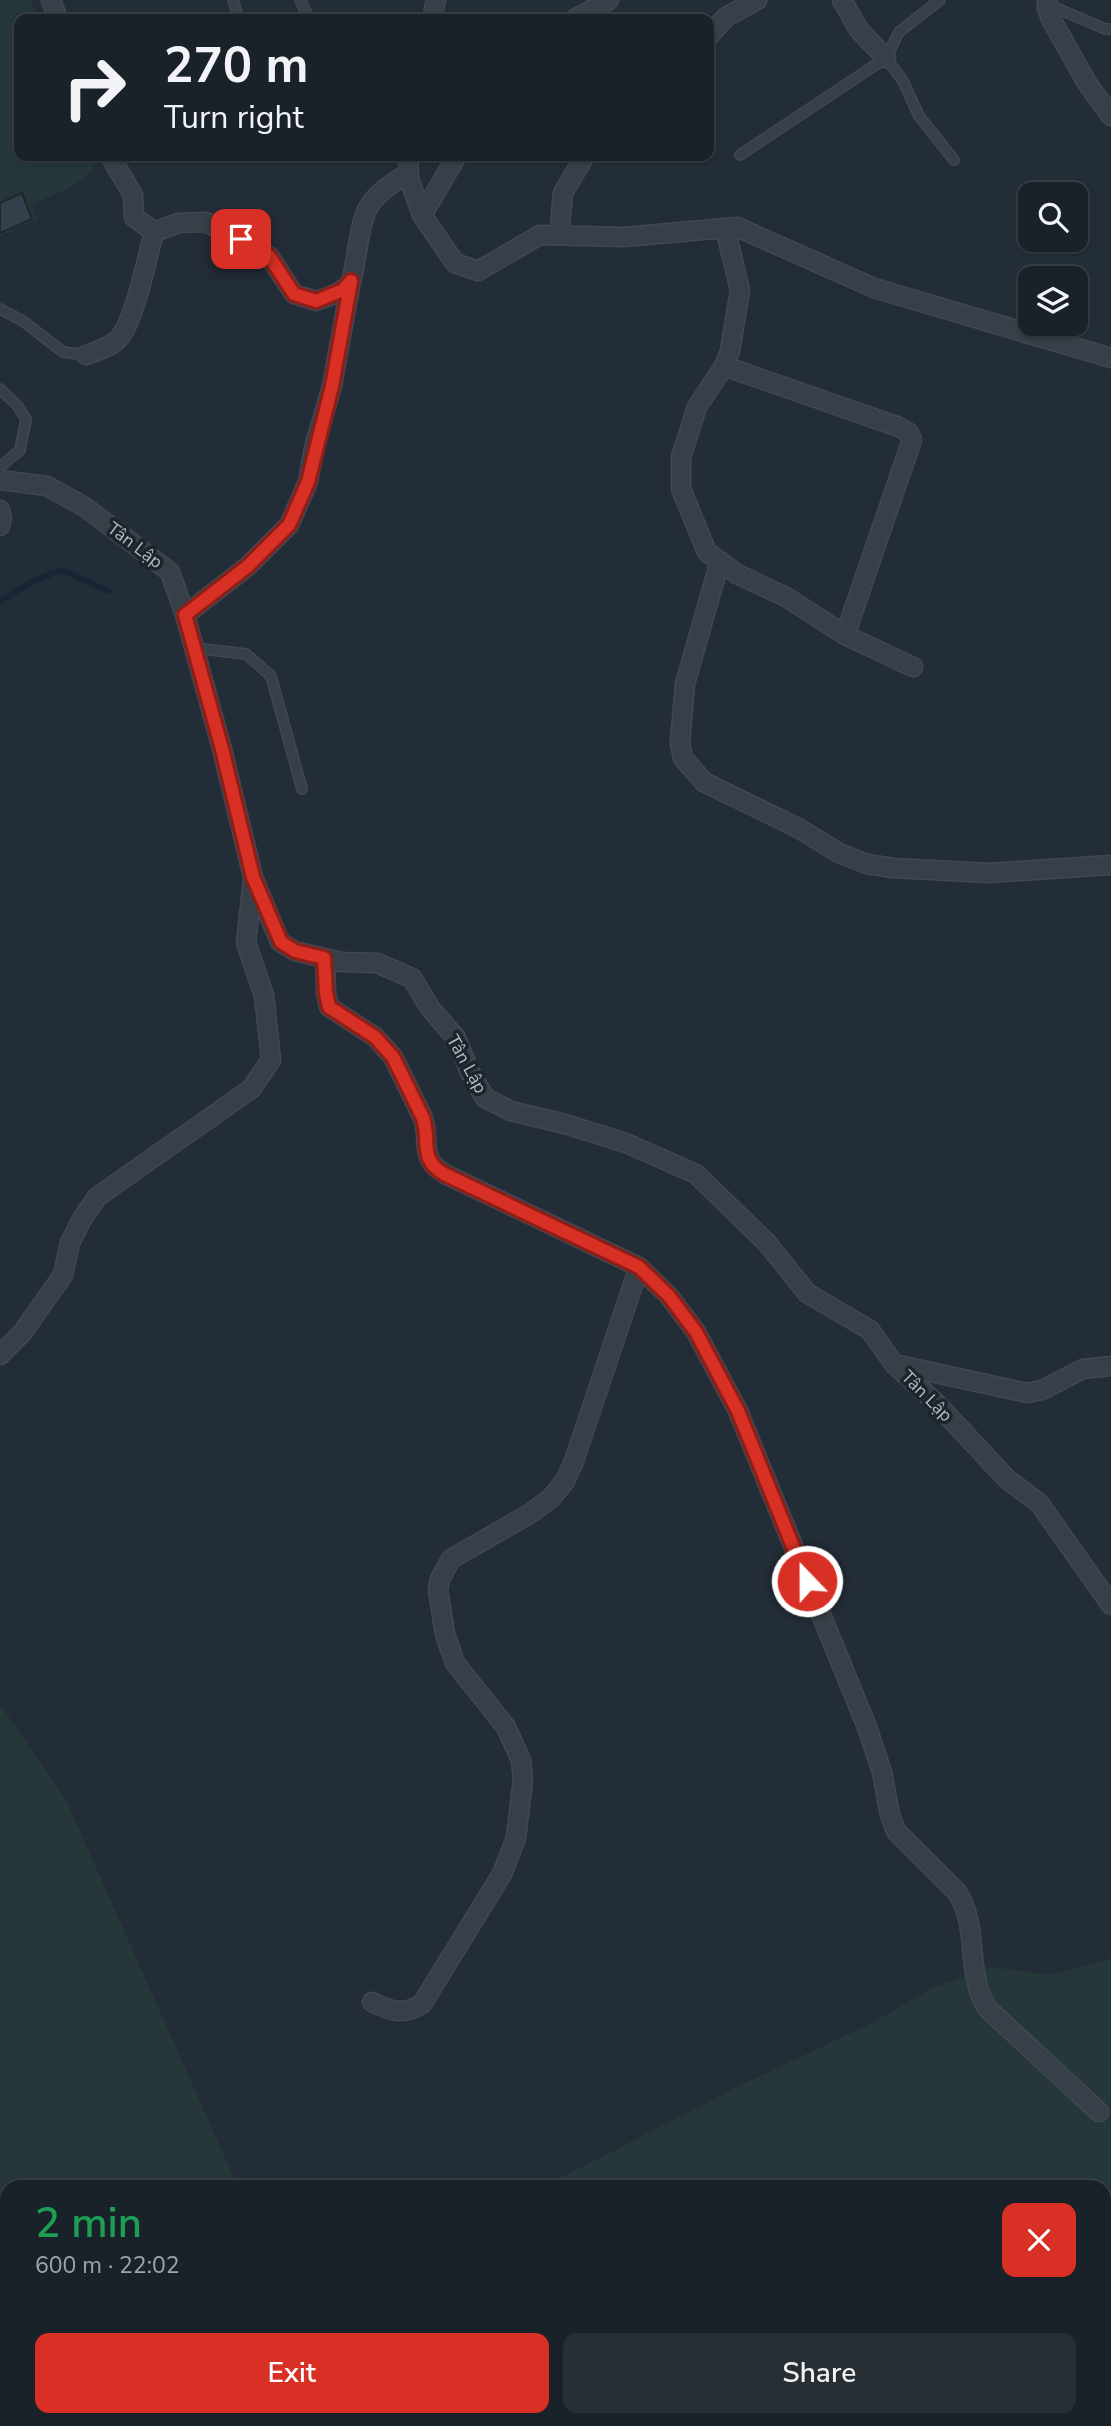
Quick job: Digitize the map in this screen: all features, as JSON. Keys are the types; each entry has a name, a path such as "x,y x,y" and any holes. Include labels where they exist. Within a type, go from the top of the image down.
{"street":[{"path":"584,14 609,0"},
{"path":"714,30 726,17 757,0"},
{"path":"842,0 859,30 886,58"},
{"path":"1046,1 1051,19 1075,62 1111,116"},
{"path":"113,161 133,195 134,217 154,232"},
{"path":"422,215 454,161"},
{"path":"559,235 563,193 582,161"},
{"path":"185,615 248,566 289,525 308,482 332,386 360,234 368,205 408,165 422,215 455,263 478,271 540,235 624,237 737,227 874,288 1111,358"},
{"path":"154,232 179,223 206,222 269,256 294,294 316,301 343,290 351,281"},
{"path":"725,228 740,290 730,351 724,366 697,407 681,457 681,489 707,552 737,574 786,597 845,635 913,667"},
{"path":"86,355 117,341 128,328 154,232"},
{"path":"724,366 900,427 909,433 912,440 845,635"},
{"name":"Tân Lập","path":"0,480 47,486 85,507 170,572 195,648 253,877 281,942 295,951 341,962 377,963 412,978 430,1008 456,1038 470,1072 485,1098 511,1111 626,1143 696,1174 767,1243 807,1293 870,1330 894,1364 935,1402 1007,1479 1040,1503 1111,1605"},
{"path":"0,510 0,526"},
{"path":"719,561 685,684 680,743 683,758 704,782 800,829 839,853 867,864 989,873 1111,865"},
{"path":"0,1355 22,1333 63,1275 70,1243 97,1198 251,1089 271,1060 264,995 246,943 253,877"},
{"path":"324,958 329,1007 368,1031 393,1057 426,1126 426,1149 432,1164 444,1174 639,1267 669,1296 696,1332 738,1411 867,1727 882,1772 892,1823 964,1902 980,1997 987,2008 1099,2112"},
{"path":"372,2002 394,2012 404,2012 422,2004 511,1856 516,1838 523,1779 521,1760 506,1727 455,1663 444,1634 438,1590 440,1579 451,1559 531,1513 551,1497 565,1480 574,1461 639,1267"},
{"path":"894,1364 1027,1393 1042,1390 1083,1368 1111,1366"}],"lane":[{"path":"740,155 886,58 899,32 940,0"},
{"path":"1046,1 1105,29 1111,29"},
{"path":"886,58 903,82 919,116 954,160"},
{"path":"0,309 23,321 63,352 86,355"},
{"path":"0,389 17,405 26,419 20,450 0,467"},
{"path":"195,648 246,654 271,676 302,789"}],"shaded area":[{"path":"0,0 30,0 37,14 14,14 14,161 95,161 89,173 81,180 31,205 37,219 0,236"},
{"path":"0,1704 67,1802 235,2180 0,2180"},
{"path":"1111,1958 1111,2180 557,2180 741,2085 872,2023 930,1989 991,1967 1052,1975"}],"building":[{"path":"22,193 32,219 0,233 0,203"}],"waterway":[{"path":"0,601 37,579 62,570 108,591"}],"route":[{"path":"241,239 269,256 294,294 316,301 343,290 351,281 332,386 314,448 308,482 289,525 248,566 185,615 222,749 253,877 271,920 281,942 295,951 324,958 329,1007 375,1037 393,1057 423,1118 426,1126 426,1149 429,1160 436,1169 639,1267 669,1296 696,1332 718,1369 738,1411 807,1581"}]}
